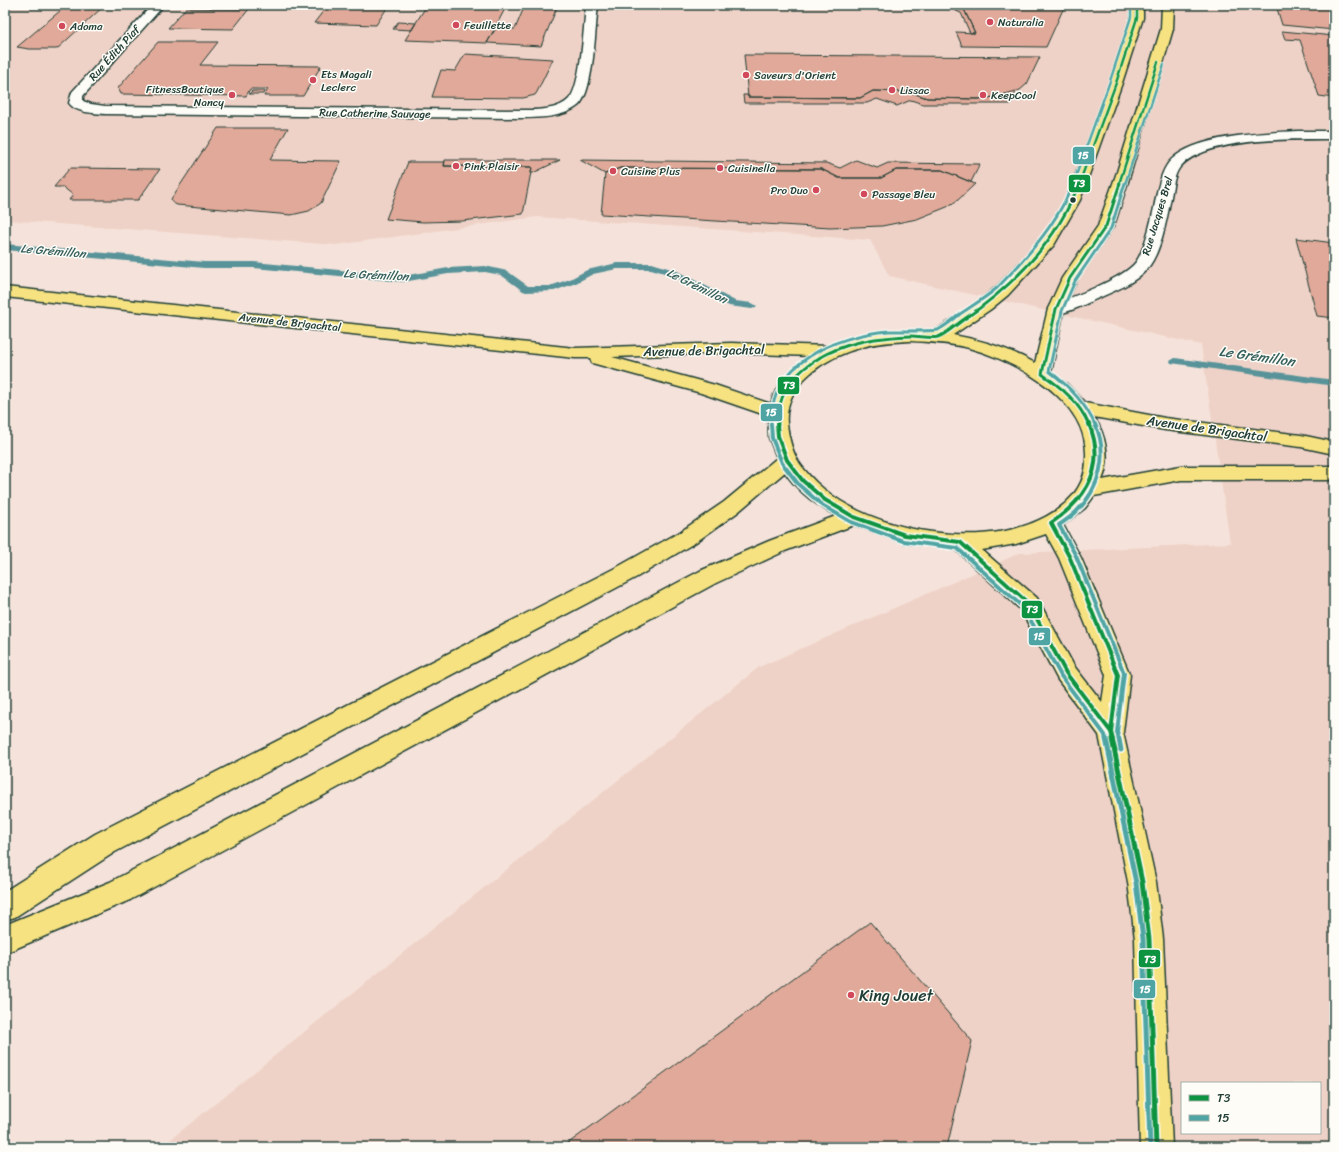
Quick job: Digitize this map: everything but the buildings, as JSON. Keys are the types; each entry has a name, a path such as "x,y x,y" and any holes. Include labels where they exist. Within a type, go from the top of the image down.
{"main road":[{"path":"938,338 985,305 1002,291 1048,242 1073,200 1118,76 1137,18 1137,5"},
{"path":"1042,374 1056,309 1070,278 1106,226 1124,172 1167,29 1168,5"},
{"name":"Avenue de Brigachtal","path":"5,292 575,352 731,348 832,351"},
{"path":"910,336 938,338 975,344 1011,357 1042,374 1063,390 1080,408 1092,428 1097,449 1096,470 1088,490 1073,508 1051,523 1024,534 993,540 960,542 905,535 854,517 825,500 803,481 787,460 778,436 777,413 783,394 795,377 811,362 832,351 856,343 882,338 910,336"},
{"name":"Avenue de Brigachtal","path":"575,352 708,389 777,413"},
{"name":"Avenue de Brigachtal","path":"1080,408 1165,424 1301,441 1334,448"},
{"path":"5,906 105,843 629,571 688,537 731,507 787,460"},
{"path":"1088,490 1181,472 1334,473"},
{"path":"5,939 120,890 708,577 771,548 854,517"},
{"path":"1051,523 1070,558 1118,675 1111,732 1140,868 1149,939 1156,1147"},
{"path":"960,542 1029,604 1066,673 1111,732"}],"street":[{"name":"Rue Édith Piaf","path":"76,103 77,94 158,5"},
{"name":"Rue Catherine Sauvage","path":"76,103 88,108 105,110 530,114 546,112 568,105 575,101 578,95 584,68 592,5"},
{"name":"Rue Jacques Brel","path":"1056,309 1076,303 1133,274 1142,265 1157,223 1170,172 1179,160 1203,148 1228,141 1303,135 1334,135"}],"shaded area":[{"path":"5,5 1334,5 1334,1147 161,1147 759,667 1020,553 1230,543 1201,345 889,276 870,240 537,217 336,245 5,220"}],"waterway":[{"name":"Le Grémillon","path":"5,247 204,265 254,265 403,279 448,271 485,269 504,273 526,289 551,289 573,281 590,272 617,266 652,266 674,273 733,304 752,306"},
{"name":"Le Grémillon","path":"1175,361 1334,383"}],"transit line":[{"name":"15","path":"1131,5 1131,17 1110,81 1068,197 1043,238 998,287 936,331 910,330 882,332 855,337 830,345 808,357 790,373 778,391 771,413 772,438 782,463 799,485 822,505 851,522 903,541 957,548 1024,608 1061,676 1105,735 1136,883 1143,939 1150,1147"},
{"name":"T3","path":"1137,5 1137,18 1116,83 1073,200 1048,242 1002,291 985,305 938,337 910,336 882,338 856,343 832,351 811,362 795,377 783,394 777,413 778,436 787,460 803,481 825,500 854,517 905,535 960,542 1029,604 1066,673 1111,732 1142,882 1149,939 1156,1147"},
{"name":"T3","path":"1115,751 1111,732 1118,675 1070,558 1051,523 1068,511 1080,498 1090,483 1095,467 1096,450 1092,433 1085,416 1073,399 1042,374 1056,309 1070,278 1106,226 1158,62"},
{"name":"15","path":"1121,750 1117,732 1124,673 1076,556 1059,525 1076,513 1089,498 1097,482 1101,465 1101,447 1097,429 1089,412 1077,395 1064,382 1049,371 1062,311 1075,281 1111,228 1164,64"}],"place":[{"name":"Naturalia","path":"990,22"},
{"name":"Feuillette","path":"456,25"},
{"name":"Adoma","path":"62,26"},
{"name":"Saveurs d'Orient","path":"746,75"},
{"name":"Ets Magali Leclerc","path":"313,80"},
{"name":"Lissac","path":"892,90"},
{"name":"FitnessBoutique Nancy","path":"232,95"},
{"name":"KeepCool","path":"983,95"},
{"name":"Pink Plaisir","path":"456,166"},
{"name":"Cuisinella","path":"720,168"},
{"name":"Cuisine Plus","path":"613,171"},
{"name":"Pro Duo","path":"816,190"},
{"name":"Passage Bleu","path":"864,194"},
{"name":"King Jouet","path":"851,995"}]}
